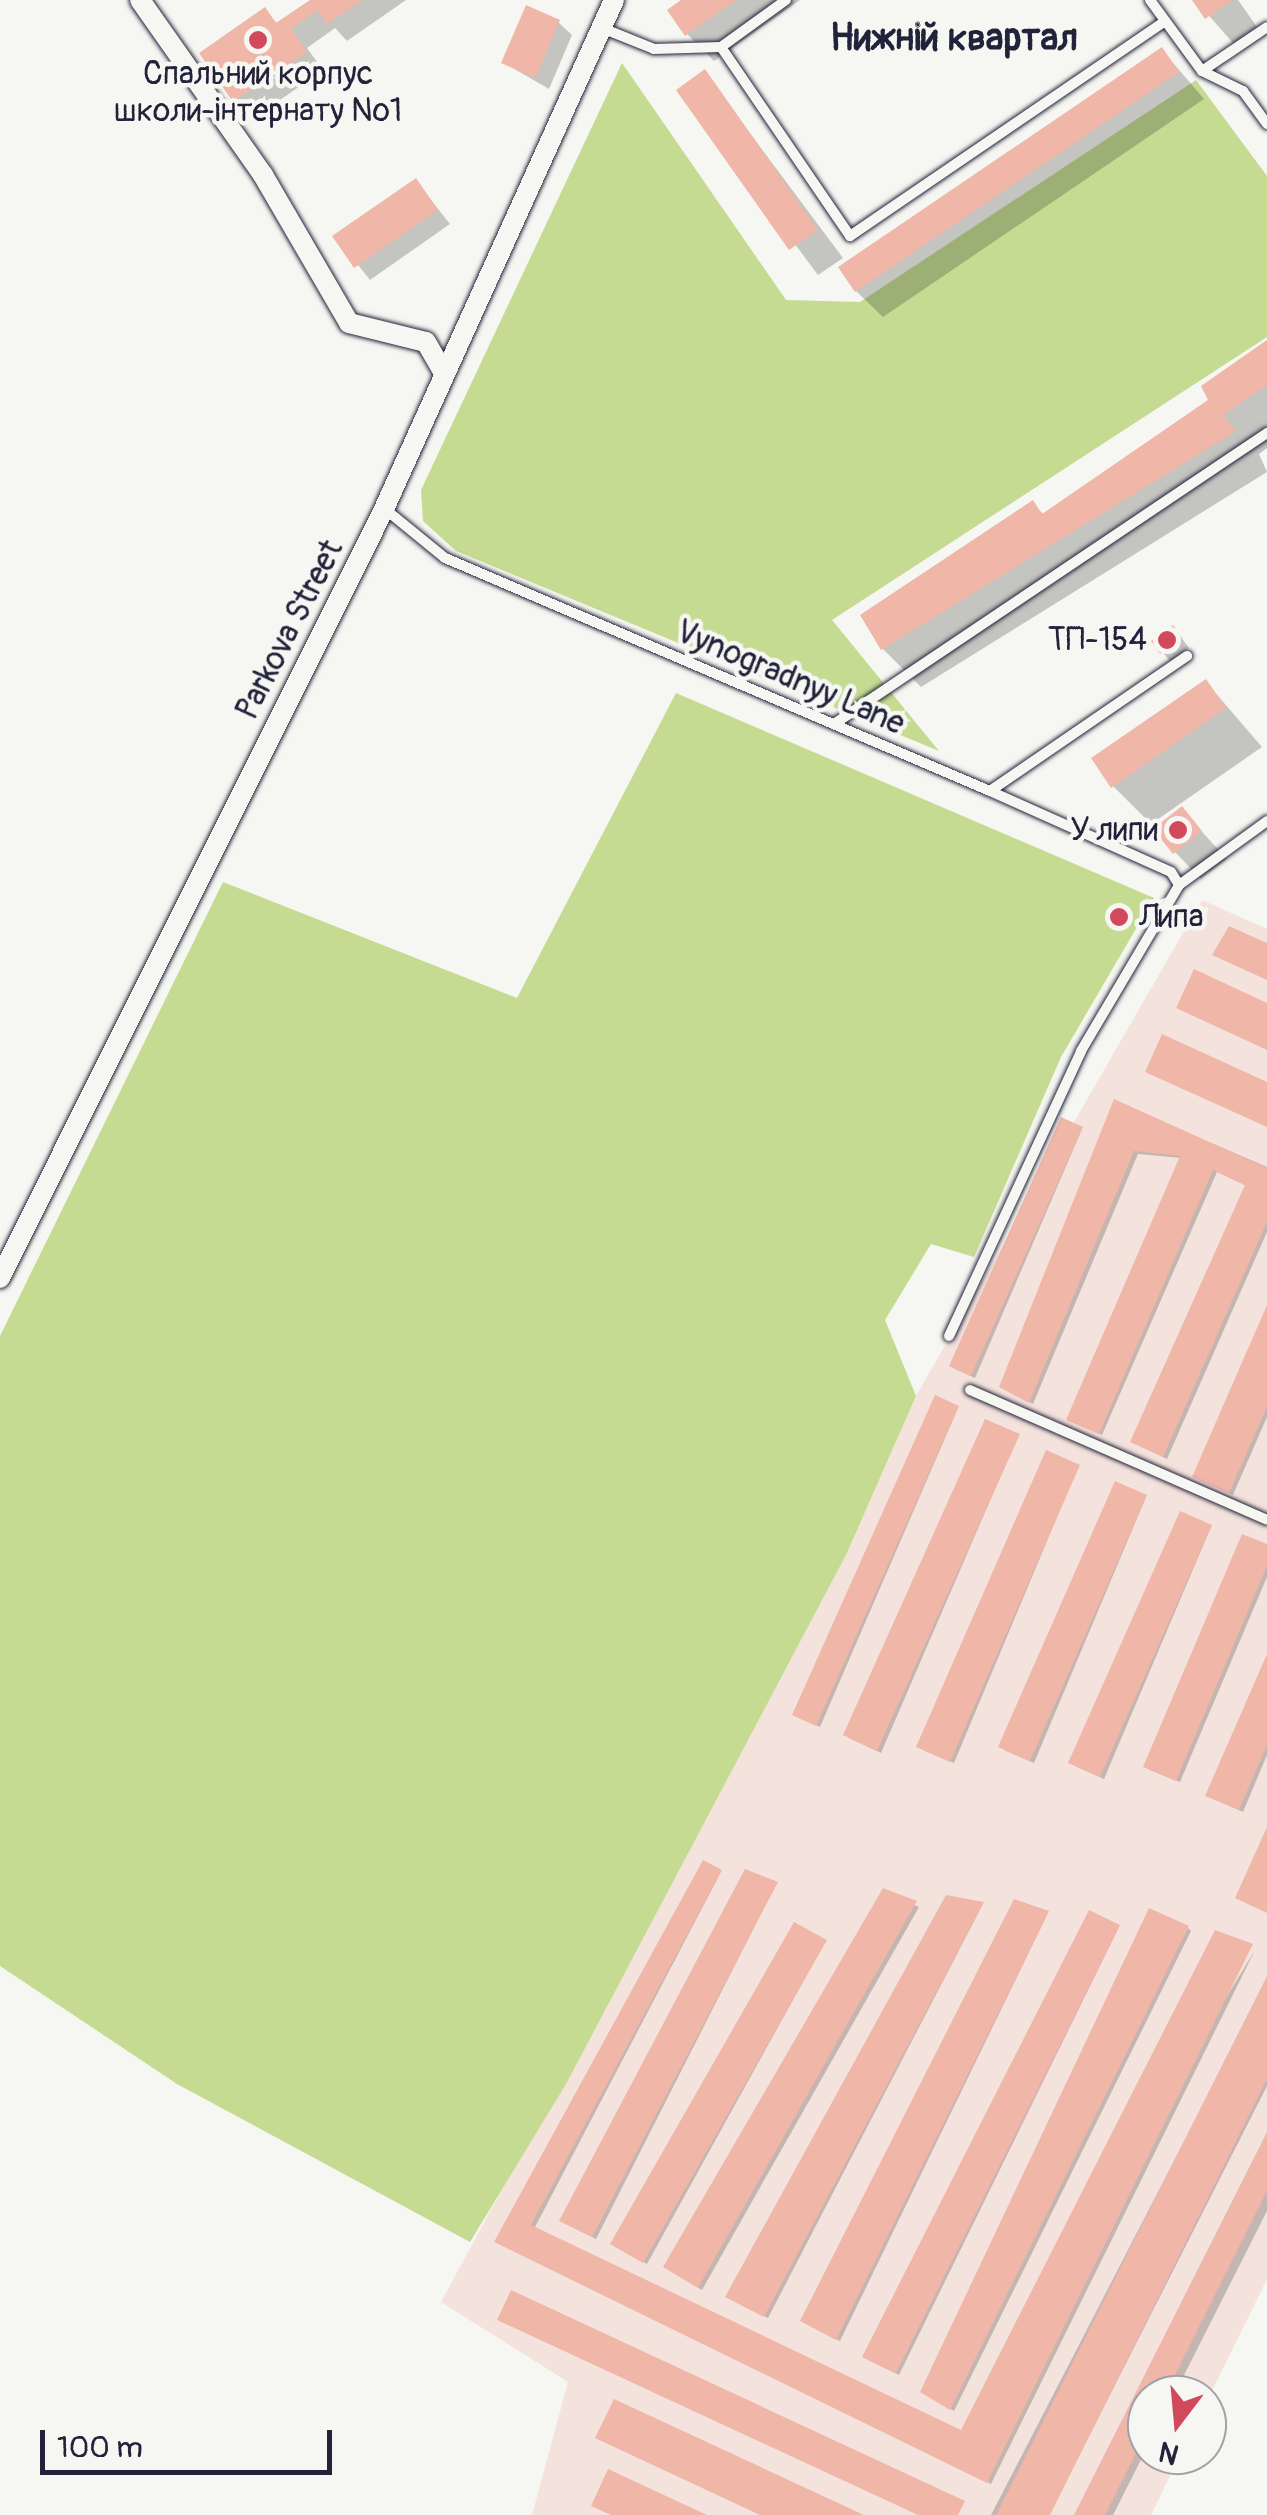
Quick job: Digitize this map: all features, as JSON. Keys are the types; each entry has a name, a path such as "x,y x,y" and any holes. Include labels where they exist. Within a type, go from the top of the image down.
{"street":[{"path":"140,0 262,175 349,323 426,342 444,374"},
{"name":"Parkova Street","path":"0,1278 384,509 614,0"}],"lane":[{"path":"600,27 654,49 721,47 786,0"},
{"path":"1150,0 1202,71 1244,90 1267,124"},
{"path":"721,47 850,236 1165,21"},
{"path":"1202,71 1267,27"},
{"path":"834,724 1267,433"},
{"name":"Vynogradnyy Lane","path":"384,509 445,558 990,791 1171,872 1179,885"},
{"path":"990,791 1188,656"},
{"path":"949,1336 1081,1051 1179,885 1267,821"},
{"path":"970,1390 1267,1520"}],"shaded area":[{"path":"1202,900 1267,929 1267,2279 1220,2375 1127,2375 1127,2475 1170,2475 1151,2515 532,2515 568,2382 441,2302 847,1553 916,1396"}],"green space":[{"path":"622,63 786,300 860,302 1196,80 1267,176 1267,337 832,620 939,751 456,551 423,521 421,490"},
{"path":"676,693 1154,898 1061,1057 974,1257 931,1244 885,1320 916,1396 847,1553 566,2084 470,2242 177,2084 0,1966 0,1336 223,882 517,998"}],"building":[{"name":"Спальний корпус школи-інтернату №1","path":"310,0 362,0 327,24 318,10 291,29 307,52 233,102 199,53 265,7 276,23"},
{"path":"681,0 736,0 685,36 667,10"},
{"path":"1192,0 1232,0 1205,19"},
{"path":"526,5 560,20 535,78 501,63"},
{"path":"1162,47 1179,72 855,292 838,267"},
{"path":"705,69 818,230 789,250 676,90"},
{"path":"416,178 438,210 354,268 332,236"},
{"path":"1267,340 1267,385 1223,415 1236,431 881,650 860,615 1033,500 1042,514 1208,400 1201,386"},
{"name":"ТП-154","path":"1173,625 1182,638 1160,654 1151,641"},
{"path":"1206,679 1226,708 1111,788 1091,758"},
{"name":"У липи","path":"1182,806 1202,831 1173,854 1153,829"},
{"path":"1229,926 1267,943 1267,980 1212,955"},
{"path":"1194,969 1267,1003 1267,1050 1176,1008"},
{"path":"1162,1034 1267,1082 1267,1127 1145,1072"},
{"path":"1114,1099 1267,1168 1267,1222 1163,1457 1130,1442 1245,1185 1213,1170 1099,1434 1066,1420 1180,1156 1134,1151 1029,1403 999,1387"},
{"path":"1061,1117 1083,1127 971,1376 949,1366"},
{"path":"1267,1305 1267,1407 1229,1493 1192,1477"},
{"path":"935,1395 959,1406 816,1726 792,1715"},
{"path":"985,1419 1020,1434 877,1751 843,1735"},
{"path":"1046,1450 1080,1465 950,1762 916,1747"},
{"path":"1115,1481 1147,1495 1030,1761 998,1747"},
{"path":"1180,1511 1212,1525 1100,1777 1068,1763"},
{"path":"1242,1534 1267,1544 1267,1566 1176,1781 1143,1767"},
{"path":"1267,1654 1267,1745 1239,1810 1205,1796"},
{"path":"1267,1827 1267,1913 1235,1898"},
{"path":"703,1860 722,1870 531,2225 961,2430 1215,1930 1253,1944 987,2483 494,2242"},
{"path":"745,1869 778,1882 592,2237 559,2221"},
{"path":"883,1888 917,1901 698,2288 663,2267"},
{"path":"946,1895 984,1902 764,2317 725,2297"},
{"path":"1014,1899 1049,1911 836,2340 800,2321"},
{"path":"1149,1908 1189,1926 950,2410 920,2392"},
{"path":"1089,1910 1120,1925 896,2373 862,2357"},
{"path":"794,1922 827,1940 643,2263 610,2244"},
{"path":"1267,1976 1267,2079 1050,2515 996,2515"},
{"path":"1267,2132 1267,2191 1175,2375 1145,2375"},
{"path":"511,2290 965,2501 958,2515 918,2515 497,2320"},
{"path":"614,2399 864,2515 760,2515 595,2438"},
{"path":"1127,2410 1127,2471 1105,2515 1074,2515"},
{"path":"608,2469 707,2515 611,2515 591,2506"}],"place":[{"name":"Спальний корпус школи-інтернату №1","path":"258,40"},
{"name":"ТП-154","path":"1167,640"},
{"name":"У липи","path":"1178,830"},
{"name":"Липа","path":"1119,917"}],"district":[{"name":"Нижній квартал","path":"954,39"}]}
